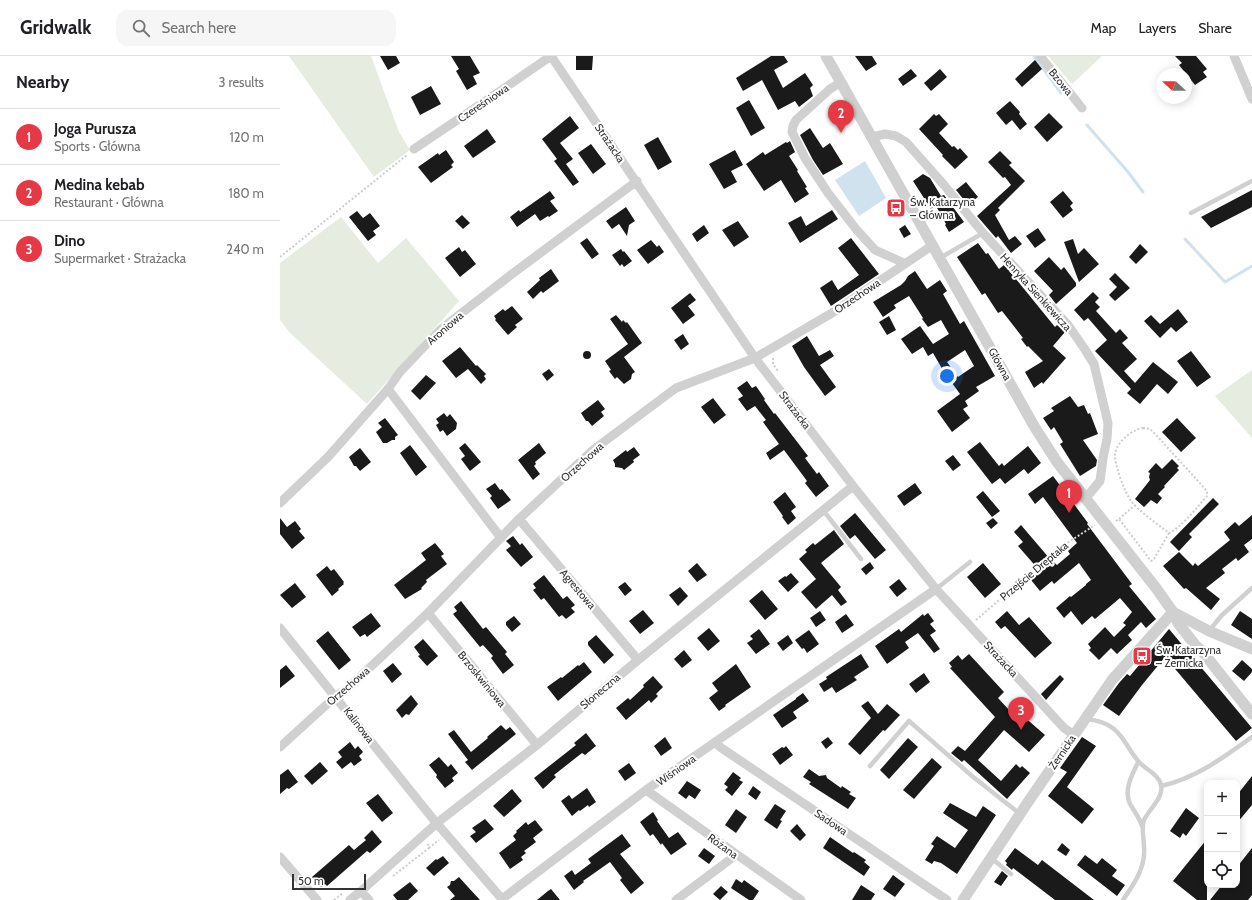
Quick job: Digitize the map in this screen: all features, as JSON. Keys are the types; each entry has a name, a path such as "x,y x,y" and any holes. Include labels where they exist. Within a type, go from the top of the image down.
{"street":[{"name":"Czereśniowa","path":"414,149 551,56"},
{"name":"Strażacka","path":"551,56 755,358 853,486 936,589 1064,728 1074,735"},
{"name":"Główna","path":"826,56 1034,426 1057,462 1156,588 1173,612 1178,623 1252,714"},
{"name":"Bzowa","path":"1040,56 1082,108"},
{"path":"1234,56 1252,99"},
{"path":"841,82 830,88 796,120 792,132 805,158 828,193 856,229 875,250 904,263"},
{"name":"Henryka Sienkiewicza","path":"872,137 885,134 896,136 906,142 983,232 1068,326 1094,364 1108,423 1107,439 1100,481 1085,499"},
{"name":"Aroniowa","path":"280,503 328,457 388,389 400,372 441,329 512,274 637,182"},
{"name":"Orzechowa","path":"280,747 336,696 347,689 428,613 519,519 594,450 676,388 755,358 772,349 832,313 904,263 933,245"},
{"path":"388,389 501,538"},
{"name":"Słoneczna","path":"350,900 437,824 853,486"},
{"name":"Agrestowa","path":"519,519 638,660"},
{"name":"Wiśniowa","path":"437,824 502,899 646,790 936,589"},
{"path":"1173,612 1252,649"},
{"name":"Żernicka","path":"963,900 1112,680 1173,612"},
{"name":"Brzoskwiniowa","path":"428,613 536,745"},
{"name":"Główna","path":"1194,623 1202,651"},
{"name":"Kalinowa","path":"280,628 437,824"},
{"path":"1202,651 1204,640 1209,630"},
{"name":"Sadowa","path":"715,742 720,747 947,900"},
{"name":"Różana","path":"646,790 801,900"},
{"path":"676,900 736,855"},
{"path":"280,857 317,900"},
{"path":"361,891 369,900"}],"lane":[{"path":"1191,213 1252,181"},
{"path":"940,258 983,232"},
{"path":"824,510 861,559"},
{"path":"936,589 970,562"},
{"path":"1209,630 1221,616 1252,588"},
{"path":"1085,718 1098,720 1114,728 1138,762 1158,778 1162,786 1160,795 1145,818 1142,826"},
{"path":"870,766 909,721 972,776 1020,814"},
{"path":"1162,786 1174,784 1191,777 1252,738"},
{"path":"1123,900 1137,879 1144,859 1145,848 1142,826 1138,816 1129,802 1127,789 1138,762"},
{"path":"991,858 1011,874"}],"path":[{"path":"280,257 414,149"},
{"path":"772,349 774,352 773,364 781,375"},
{"path":"1119,519 1152,562 1169,534 1174,531 1207,496 1207,491 1150,429 1137,429 1128,434 1115,452 1115,459 1130,500 1169,534"},
{"path":"1108,527 1135,505"},
{"name":"Przejście Dreptaka","path":"973,622 1061,547 1097,524"},
{"path":"429,848 441,838"}],"shaded area":[{"path":"289,56 371,56 399,132 410,150 374,177"},
{"path":"1048,56 1102,56 1072,84"},
{"path":"341,217 378,263 406,238 459,301 367,404 290,333 280,320 280,263"},
{"path":"1252,370 1252,438 1215,396"}],"water":[{"path":"865,161 886,198 859,216 835,180"}],"building":[{"path":"380,56 396,56 400,63 388,70"},
{"path":"451,56 470,56 480,73 473,76 477,84 467,90 456,71 459,69"},
{"path":"576,56 593,56 592,70 576,70"},
{"path":"771,56 784,56 788,62 774,70 783,88 805,73 813,85 810,88 813,96 799,107 795,101 778,110 762,80 743,91 736,78"},
{"path":"855,56 872,56 877,64 866,71"},
{"path":"1175,56 1196,56 1207,69 1203,72 1207,77 1195,85 1192,81 1192,68 1181,68 1179,65 1182,63"},
{"path":"1035,60 1042,69 1022,87 1015,79"},
{"path":"911,69 917,76 903,86 898,79"},
{"path":"940,69 947,77 931,91 924,83"},
{"path":"431,86 441,104 420,115 411,97"},
{"path":"749,100 765,128 751,136 736,108"},
{"path":"1010,101 1020,112 1019,114 1027,124 1020,130 1012,120 1006,125 996,113"},
{"path":"1049,113 1063,127 1047,142 1034,127"},
{"path":"934,114 936,116 939,114 948,124 939,133 952,147 954,146 958,150 960,148 968,157 955,169 919,129"},
{"path":"570,116 579,128 560,143 573,159 566,164 579,182 573,186 554,161 557,159 542,139"},
{"path":"810,128 823,148 830,143 843,164 823,175 800,135"},
{"path":"487,129 496,142 473,158 464,146"},
{"path":"658,137 672,162 658,170 644,145"},
{"path":"790,141 795,152 789,156 807,187 805,188 809,194 795,203 781,180 764,191 746,164 763,152 765,155"},
{"path":"591,144 606,164 593,174 578,153"},
{"path":"446,150 454,162 451,165 453,167 431,183 418,167 438,153 439,155"},
{"path":"735,150 743,165 731,171 737,182 724,189 709,164"},
{"path":"1000,151 1012,163 1009,165 1025,181 998,208 1000,210 995,215 1009,240 1015,236 1022,244 1011,253 998,236 996,238 977,216 1011,185 1005,177 1003,178 988,162"},
{"path":"923,174 930,178 941,196 944,195 964,222 949,232 936,206 931,209 913,181"},
{"path":"966,182 978,197 968,205 956,190"},
{"path":"1252,190 1252,207 1211,228 1201,217"},
{"path":"550,191 555,198 550,201 558,211 540,221 535,214 517,227 510,217 519,210 520,212"},
{"path":"1063,191 1073,203 1070,206 1073,210 1063,218 1050,202"},
{"path":"626,207 635,221 629,225 627,236 619,224 612,229 606,221"},
{"path":"832,210 838,219 800,243 788,223 801,216 806,226"},
{"path":"357,211 363,218 370,213 380,226 373,231 376,235 368,241 349,217"},
{"path":"462,215 470,223 463,229 455,221"},
{"path":"738,221 749,237 734,247 722,230"},
{"path":"704,225 709,233 697,242 692,234"},
{"path":"905,225 911,234 904,238 899,229"},
{"path":"1038,228 1046,240 1035,248 1026,236"},
{"path":"587,238 599,254 592,259 580,243"},
{"path":"851,238 879,274 831,306 820,288 832,280 838,290 859,275 838,248"},
{"path":"1073,239 1078,254 1084,248 1099,264 1079,282 1064,242"},
{"path":"651,240 657,247 659,245 664,252 648,264 637,250"},
{"path":"978,243 986,254 988,253 999,269 1004,265 1007,268 1055,327 1057,325 1065,332 1053,346 1066,358 1043,384 1042,382 1034,388 1025,372 1043,361 1028,346 1027,347 1021,339 1023,338 1002,311 998,313 985,293 982,295 957,257"},
{"path":"1140,244 1148,252 1136,264 1129,257"},
{"path":"459,247 462,252 465,250 476,264 460,277 445,258"},
{"path":"621,249 632,261 624,267 622,264 620,266 612,255"},
{"path":"1049,257 1061,270 1064,267 1076,283 1076,286 1056,304 1049,295 1053,291 1034,271"},
{"path":"551,269 559,281 543,293 541,291 533,299 527,292 540,280 539,278"},
{"path":"915,271 927,289 940,280 947,291 943,294 960,324 964,321 995,376 976,387 979,391 965,401 968,406 963,409 970,418 952,432 937,411 960,394 944,372 933,353 928,356 923,347 912,354 901,339 920,326 933,344 949,334 941,320 928,327 909,296 894,305 896,308 883,317 873,302 901,285 908,276","holes":["965,350 974,366 958,377 947,362"]},
{"path":"1115,273 1130,288 1115,301 1109,295 1117,287 1109,279"},
{"path":"1093,292 1099,298 1095,302 1100,307 1096,311 1116,333 1120,329 1128,338 1122,343 1137,359 1124,371 1135,383 1153,362 1178,382 1168,394 1157,384 1140,404 1127,393 1131,389 1095,351 1107,340 1088,318 1084,321 1074,310"},
{"path":"690,293 696,300 688,306 695,315 683,324 671,308"},
{"path":"512,306 523,319 515,325 517,327 508,335 495,320 496,319 494,316 503,309 505,311"},
{"path":"1178,309 1188,322 1176,332 1171,327 1160,338 1144,321 1151,315 1160,324"},
{"path":"616,315 622,322 623,320 626,323 627,322 642,343 624,357 635,372 632,374 631,379 624,384 617,377 615,379 609,371 611,370 605,361 628,344 610,319"},
{"path":"889,316 896,330 887,335 879,322"},
{"path":"683,334 689,344 681,350 674,340"},
{"path":"807,336 819,356 830,350 834,356 820,365 836,387 825,396 804,367 792,346"},
{"path":"460,347 476,366 477,365 486,374 484,376 486,379 481,384 468,369 456,378 442,361"},
{"path":"585,351 589,351 591,355 589,359 585,359 583,357 583,353"},
{"path":"1191,351 1211,377 1197,387 1177,361"},
{"path":"549,369 554,375 547,381 542,374"},
{"path":"426,375 436,383 420,400 411,391"},
{"path":"747,381 752,388 756,386 774,414 775,413 808,456 805,458 817,474 819,472 829,486 816,497 805,483 807,481 784,450 770,460 766,453 779,444 763,422 766,420 755,406 747,411 738,399 743,396 737,388"},
{"path":"1070,396 1078,407 1084,405 1088,414 1090,413 1098,434 1083,440 1097,460 1096,466 1080,476 1060,444 1063,442 1054,427 1051,430 1043,418 1054,411 1051,408"},
{"path":"713,398 726,415 714,424 701,407"},
{"path":"598,400 605,409 601,412 604,416 592,426 588,421 586,421 581,413"},
{"path":"444,413 447,417 450,414 457,423 456,429 447,436 443,430 440,432 436,425 439,423 436,419"},
{"path":"385,418 398,435 395,437 395,440 383,443 376,432 382,427 378,423"},
{"path":"1177,418 1196,438 1181,452 1162,432"},
{"path":"980,442 999,466 1002,463 1004,466 1028,446 1041,463 1028,474 1024,469 1005,484 1000,478 992,484 967,452"},
{"path":"465,443 481,462 470,471 461,459 465,456 459,448"},
{"path":"539,443 546,453 535,462 536,464 534,466 540,474 533,480 518,460"},
{"path":"410,445 427,467 416,476 400,453"},
{"path":"634,447 640,455 633,460 634,462 624,470 622,468 615,467 613,460 626,450 627,452"},
{"path":"360,448 371,462 360,471 356,466 354,466 349,457"},
{"path":"953,455 961,465 953,471 945,461"},
{"path":"1172,459 1179,466 1177,468 1179,470 1158,494 1162,498 1157,504 1151,500 1144,507 1135,499 1150,480 1150,473 1148,472 1156,463 1162,469"},
{"path":"1053,476 1132,584 1129,586 1156,619 1146,628 1141,622 1128,635 1132,640 1117,654 1111,648 1099,660 1089,650 1091,648 1088,644 1105,627 1114,637 1126,625 1123,623 1132,612 1120,598 1095,619 1092,616 1082,625 1071,611 1064,618 1056,608 1091,580 1079,563 1054,584 1052,581 1040,591 1031,580 1039,573 1039,570 1018,546 1023,542 1014,532 1021,525 1057,565 1070,554 1068,551 1077,543 1043,497 1035,504 1028,494"},
{"path":"495,483 511,500 498,509 490,498 492,496 486,489"},
{"path":"915,483 922,493 904,506 897,496"},
{"path":"983,491 1000,511 992,517 976,497"},
{"path":"785,492 796,507 791,511 796,518 788,525 773,502"},
{"path":"1213,498 1219,504 1189,534 1192,537 1179,551 1170,542"},
{"path":"855,513 886,550 875,559 855,535 850,539 840,526"},
{"path":"1252,515 1252,539 1244,545 1249,552 1238,561 1236,558 1222,569 1225,573 1206,588 1220,599 1211,610 1186,588 1184,589 1163,566 1179,552 1193,566 1195,563 1198,566 1230,540 1224,532 1235,522 1239,526"},
{"path":"280,518 287,527 295,521 301,529 299,531 305,538 292,549 280,534"},
{"path":"993,518 998,523 991,529 986,523"},
{"path":"834,530 844,544 821,563 841,587 838,590 847,602 841,606 832,595 816,609 801,592 816,579 799,559 807,552 805,550 813,543 815,545"},
{"path":"513,536 520,545 522,543 533,557 521,567 506,550 511,546 506,541"},
{"path":"435,543 444,554 441,556 447,564 426,580 427,582 421,588 422,589 405,599 394,585 426,560 421,553"},
{"path":"870,562 874,568 866,575 861,569"},
{"path":"697,563 707,575 697,582 688,571"},
{"path":"983,563 1001,584 985,598 967,577"},
{"path":"327,566 331,571 334,569 344,582 344,584 338,589 339,590 332,596 316,575"},
{"path":"791,573 799,582 788,592 778,581"},
{"path":"544,575 563,599 567,596 575,605 571,608 575,612 566,619 562,615 559,617 544,598 541,600 533,590 536,588 533,584"},
{"path":"899,579 907,589 897,597 889,587"},
{"path":"625,582 632,590 625,596 618,587"},
{"path":"295,583 306,597 292,608 280,595"},
{"path":"680,587 688,596 678,606 669,595"},
{"path":"762,590 778,609 765,620 749,601"},
{"path":"461,601 483,629 486,627 507,652 505,654 514,665 503,674 491,658 493,656 483,645 480,647 453,614 457,611 454,607"},
{"path":"643,610 654,623 640,634 629,621"},
{"path":"820,611 826,620 816,627 810,618"},
{"path":"1007,611 1019,625 1029,617 1052,643 1035,658 1005,626 1001,629 995,622"},
{"path":"1240,611 1252,619 1252,639 1231,625"},
{"path":"371,613 381,626 367,637 365,634 360,637 352,627"},
{"path":"928,613 934,621 930,624 936,631 930,635 940,649 934,653 918,633 905,642 909,648 887,664 875,646 899,629 901,632 923,614 924,616"},
{"path":"846,614 854,625 842,633 835,622"},
{"path":"514,616 521,624 512,632 506,625 506,622"},
{"path":"709,628 720,641 708,651 697,638"},
{"path":"759,629 770,644 756,654 747,643 753,639 750,636"},
{"path":"1169,629 1252,728 1236,741 1165,657 1119,716 1103,705 1119,683 1127,674 1130,676"},
{"path":"809,630 819,644 807,653 795,640"},
{"path":"328,631 351,660 339,670 316,641"},
{"path":"596,635 614,655 604,664 588,645 588,642"},
{"path":"788,635 793,643 783,651 777,643"},
{"path":"423,639 438,656 427,666 418,656 420,655 414,647"},
{"path":"684,650 692,660 682,668 674,659"},
{"path":"861,654 869,667 854,677 857,680 836,693 832,687 824,692 819,684 827,679 826,677"},
{"path":"969,654 1004,692 998,698 1010,711 1013,707 1045,735 1029,752 1004,730 978,760 1001,781 1016,764 1020,768 1022,766 1030,773 1007,799 964,760 962,762 951,753 958,746 965,751 995,717 950,668 952,667 949,663 958,655 962,660"},
{"path":"1242,660 1252,669 1252,672 1244,681 1232,671"},
{"path":"584,662 592,672 558,701 547,687"},
{"path":"393,663 402,674 392,683 383,671"},
{"path":"736,664 751,687 719,711 709,698 718,691 712,683"},
{"path":"286,665 295,676 280,688 280,670"},
{"path":"924,673 930,682 916,693 909,684"},
{"path":"1060,675 1064,679 1046,700 1041,694"},
{"path":"653,676 663,687 656,694 658,696 651,703 649,700 626,720 616,708 628,698 630,700"},
{"path":"803,693 809,701 793,712 797,718 782,728 773,715"},
{"path":"411,695 418,704 409,715 406,714 402,718 396,710"},
{"path":"868,701 878,714 887,704 900,715 885,731 883,730 860,755 848,744 871,718 861,706"},
{"path":"501,725 506,730 510,727 516,734 472,770 465,762 468,760 448,734 454,730 471,752"},
{"path":"586,733 596,746 585,755 582,753 554,775 556,777 543,789 534,778 576,745 574,743"},
{"path":"665,737 672,748 661,756 654,746"},
{"path":"828,737 833,743 826,749 821,742"},
{"path":"1082,737 1096,746 1067,787 1094,809 1082,824 1048,796 1067,772 1060,768"},
{"path":"908,738 918,747 889,779 880,770"},
{"path":"350,742 355,749 358,746 363,752 359,756 362,760 354,766 351,762 342,769 336,762 342,757 338,752"},
{"path":"786,746 793,755 780,765 772,754"},
{"path":"439,757 448,767 451,764 458,773 452,778 454,781 445,788 429,765"},
{"path":"932,758 942,767 914,799 903,790"},
{"path":"320,762 328,771 312,785 304,776"},
{"path":"629,763 636,773 625,781 618,771"},
{"path":"288,769 298,782 280,794 280,775"},
{"path":"809,769 819,776 826,775 827,778 841,788 842,786 851,792 849,794 856,798 848,809 809,784 811,782 803,777"},
{"path":"733,772 741,778 739,780 743,782 732,796 725,790 728,787 724,784"},
{"path":"1252,776 1252,805 1240,819 1240,816 1240,791"},
{"path":"687,781 701,790 695,799 689,795 686,799 678,793"},
{"path":"753,786 761,792 756,800 748,794"},
{"path":"587,788 596,802 589,807 588,805 580,811 579,810 572,816 561,801 569,795 572,799"},
{"path":"512,789 522,801 504,817 493,806"},
{"path":"378,794 393,813 382,822 366,803"},
{"path":"950,803 976,817 983,806 996,815 957,874 941,863 934,861 932,864 925,860 934,846 931,844 937,836 955,848 968,830 943,813"},
{"path":"775,804 786,811 780,820 782,821 777,829 764,820"},
{"path":"1186,808 1199,818 1186,836 1183,833 1180,838 1170,831"},
{"path":"736,809 747,817 736,833 725,825"},
{"path":"653,812 658,820 657,821 669,838 678,832 687,844 671,855 653,834 650,836 640,822"},
{"path":"485,819 494,829 476,843 470,836 476,832 472,828"},
{"path":"535,820 543,830 533,838 536,842 524,851 526,853 521,857 523,860 510,869 499,853 516,840 513,836 517,832 516,831 526,822 528,825"},
{"path":"797,824 806,835 800,841 790,831"},
{"path":"372,830 382,842 370,853 367,851 327,886 325,884 321,887 312,877 349,845 354,850 366,840 364,838"},
{"path":"622,834 631,846 620,854 644,883 631,894 620,880 622,878 610,862 583,881 584,882 574,890 564,876 572,870 575,875 591,863 588,859"},
{"path":"830,837 866,860 864,862 870,867 864,876 823,848"},
{"path":"1062,843 1070,850 1066,856 1057,850"},
{"path":"1204,843 1204,888 1207,888 1207,900 1197,900 1173,881"},
{"path":"704,848 715,856 709,864 698,856"},
{"path":"1015,848 1038,865 1042,860 1094,900 1055,900 1013,868 1012,870 1006,865 1007,863 1005,861"},
{"path":"1252,848 1252,895 1248,900 1210,900 1220,888 1240,888 1240,863"},
{"path":"1085,855 1097,864 1102,858 1117,870 1112,876 1125,885 1117,896 1077,865"},
{"path":"443,856 449,863 434,876 426,868 436,859 437,860"},
{"path":"1002,871 1008,876 1001,886 994,882"},
{"path":"893,875 905,884 895,897 883,889"},
{"path":"459,877 480,900 450,900 455,896 447,887 450,885 451,881 454,881"},
{"path":"736,879 742,883 744,880 759,891 753,900 749,900 731,888"},
{"path":"410,882 418,891 408,900 397,900 393,895"},
{"path":"861,885 875,894 871,900 852,900"},
{"path":"721,886 728,892 720,900 713,894"},
{"path":"551,889 560,900 537,900 548,891"}],"waterway":[{"path":"1034,56 1061,93"},
{"path":"1087,125 1128,172 1143,192"},
{"path":"1185,239 1225,282 1252,266"}],"place":[{"name":"Medina kebab","path":"841,133"},
{"name":"Św. Katarzyna – Główna","path":"896,208"},
{"name":"Joga Purusza","path":"1069,513"},
{"name":"Św. Katarzyna – Żernicka","path":"1142,656"},
{"name":"Dino","path":"1021,730"}]}
